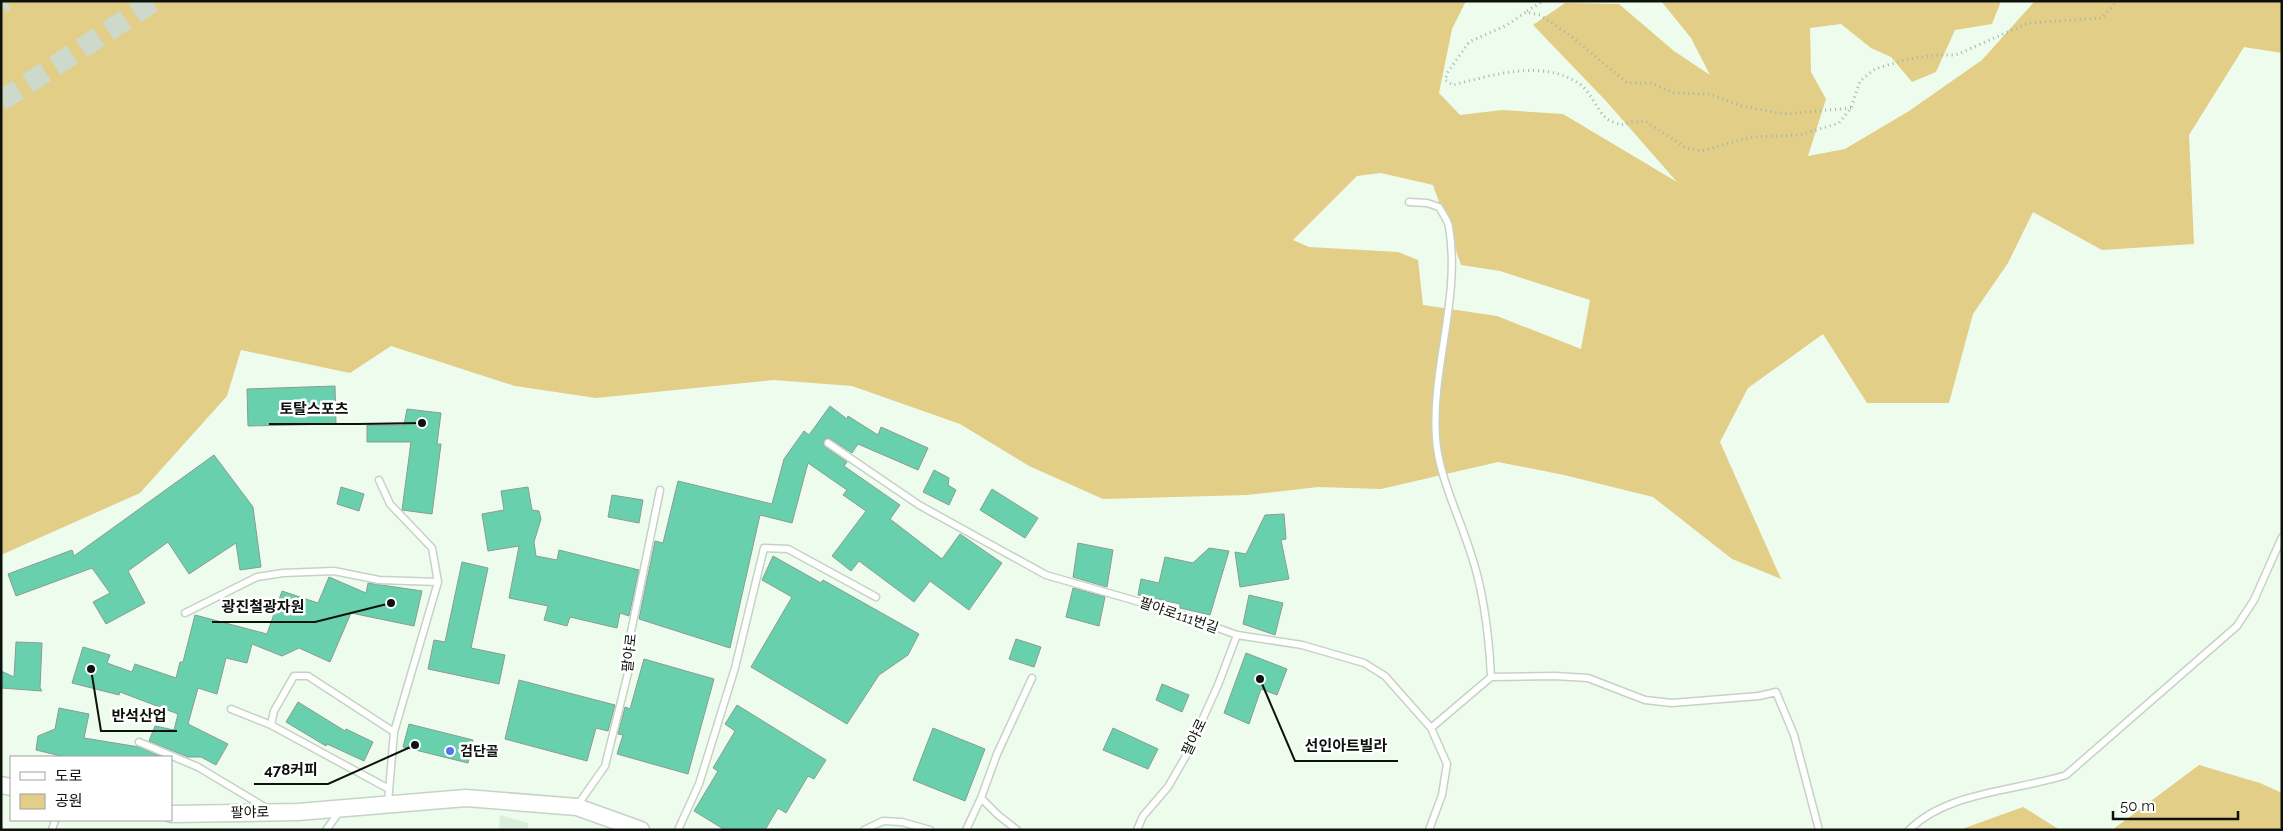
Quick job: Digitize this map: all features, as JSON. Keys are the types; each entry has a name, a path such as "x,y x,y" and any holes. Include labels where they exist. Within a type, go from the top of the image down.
{"street":[{"name":"팔야로","path":"172,814 274,812 342,808 389,797 466,798 577,807 641,830"}],"lane":[{"path":"1409,202 1427,203 1439,207 1449,226 1451,274 1446,331 1435,393 1436,440 1447,484 1471,553 1489,631 1491,677"},
{"name":"팔야로111번길","path":"828,443 919,505 1046,575 1171,611 1237,635 1302,645 1364,663 1385,676 1432,728 1446,764 1442,795 1429,830"},
{"path":"232,709 271,725 389,797 394,732 438,582 432,548 390,504 380,480"},
{"name":"팔야로","path":"577,807 605,766 628,673 631,632 660,490"},
{"path":"1910,830 1920,819 1951,805 1998,789 2037,784 2066,775 2237,626 2254,600 2282,537"},
{"path":"678,830 699,784 735,668 764,548 788,549 876,597"},
{"path":"184,613 250,580 283,573 334,571 379,580 438,582"},
{"name":"팔야로","path":"1137,830 1143,816 1168,786 1187,754 1218,685 1237,635"},
{"path":"271,725 274,711 294,676 308,676 394,732"},
{"path":"1432,728 1491,677 1555,676 1588,678 1645,700 1672,703 1759,696 1776,692 1794,735 1819,830"},
{"path":"966,830 981,798 996,754 1032,678"},
{"path":"139,742 171,756"},
{"path":"172,757 198,768 274,812"},
{"path":"981,798 1017,830"},
{"path":"326,830 342,808"},
{"path":"864,830 883,822 902,822 930,830"}],"path":[{"path":"1543,1 1507,25 1469,42 1448,72 1446,80 1453,85 1506,73 1543,71 1562,75 1582,86 1608,119 1621,126 1632,122 1645,122 1686,148 1702,151 1751,137 1800,135 1839,122 1851,108 1860,81 1874,69 1904,60 1935,55 1956,55 2028,23 2102,18 2117,1"},
{"path":"1526,12 1540,15 1570,36 1628,83 1650,84 1674,93 1710,94 1742,106 1784,114 1851,108"}],"shaded area":[{"path":"500,815 528,823 528,830 499,830"}],"green space":[{"path":"1,1 1466,1 1452,29 1439,93 1460,115 1502,110 1563,114 1677,182 1606,101 1533,25 1565,3 1619,4 1674,51 1710,75 1691,38 1661,1 2001,1 1992,24 1955,30 1936,72 1912,82 1891,57 1871,48 1841,24 1810,28 1811,72 1826,99 1808,156 1845,149 1909,111 1982,60 2035,1 2282,1 2282,53 2244,47 2189,135 2194,244 2102,250 2033,212 2008,263 1973,314 1949,403 1867,403 1823,334 1748,388 1720,442 1781,579 1732,559 1653,497 1564,475 1498,462 1381,489 1318,487 1247,495 1103,499 1029,466 960,424 852,386 774,380 596,398 515,386 391,346 350,373 241,350 227,396 140,493 1,555","holes":["1381,173 1433,185 1461,265 1500,271 1590,300 1581,349 1497,316 1423,305 1418,260 1398,252 1309,247 1293,240 1357,176"]},
{"path":"2199,765 2260,783 2282,793 2282,830 2112,830"},
{"path":"2023,807 2060,830 1962,830 1962,829"}],"building":[{"path":"335,386 336,424 248,426 247,389"},
{"path":"830,406 847,419 848,416 878,435 881,427 928,448 918,470 858,444 852,453 829,438 825,439 823,443 825,447 847,462 844,466 900,505 890,519 942,559 960,534 1002,563 969,610 930,581 914,602 859,561 851,571 832,556 866,511 843,495 847,490 808,463 792,523 760,515 730,648 639,619 655,541 663,543 678,481 772,504 784,459 804,431 809,435"},
{"path":"407,409 441,413 437,444 441,444 432,514 402,510 411,442 367,442 367,425 404,425"},
{"path":"214,455 253,507 261,567 240,570 236,543 189,574 168,542 128,571 145,603 106,624 93,602 110,593 92,568 16,596 8,574 72,550 74,556"},
{"path":"934,470 949,478 948,485 956,490 949,505 923,492"},
{"path":"341,487 364,494 359,511 337,504"},
{"path":"528,487 532,510 539,511 541,519 534,542 536,556 557,560 559,550 639,570 629,616 620,613 617,628 570,617 567,626 544,620 548,606 509,598 519,546 488,551 482,514 504,510 501,491"},
{"path":"992,489 1038,518 1025,538 980,510"},
{"path":"612,495 643,500 639,523 608,517"},
{"path":"1284,514 1286,539 1281,540 1289,579 1240,587 1235,552 1246,554 1265,515"},
{"path":"1078,543 1113,550 1107,587 1073,577"},
{"path":"1209,548 1229,551 1210,615 1180,608 1180,604 1138,595 1141,579 1159,583 1165,557 1193,563"},
{"path":"773,556 821,583 823,580 919,634 908,655 879,675 847,724 751,667 792,597 762,580"},
{"path":"462,562 488,568 471,648 505,655 499,684 428,669 434,640 445,642"},
{"path":"329,577 366,593 368,583 422,591 414,626 351,613 330,662 299,648 282,656 252,644 247,663 226,658 217,694 198,688 188,724 228,744 216,765 201,757 188,757 149,741 155,726 174,730 178,714 120,692 119,695 72,683 83,647 110,655 107,663 132,672 135,664 176,678 180,662 183,662 195,615 267,634 282,591 318,603"},
{"path":"1073,588 1105,597 1099,626 1066,617"},
{"path":"1249,595 1283,603 1275,635 1243,624"},
{"path":"1016,639 1041,647 1034,667 1009,659"},
{"path":"16,642 42,643 40,688 42,691 1,688 1,671 14,677"},
{"path":"1246,653 1287,669 1277,695 1261,689 1249,724 1224,713"},
{"path":"644,659 714,679 688,774 617,754 623,735 618,734 625,707 630,709"},
{"path":"519,680 615,705 608,731 596,728 587,761 505,739"},
{"path":"1162,684 1189,695 1182,712 1156,700"},
{"path":"298,702 345,731 346,729 373,742 364,761 327,744 326,746 286,722"},
{"path":"737,705 826,760 814,779 808,776 786,813 778,808 765,830 725,830 694,811 718,771 713,768 735,731 725,724"},
{"path":"59,708 89,714 84,738 139,747 160,756 61,756 36,750 38,736 55,729"},
{"path":"409,724 473,740 468,763 403,747"},
{"path":"933,728 985,749 965,801 913,780"},
{"path":"1113,728 1158,749 1148,769 1103,750"}],"tunnel":[{"path":"1,4 5,1"},
{"path":"1,101 154,1"}],"place":[{"name":"토탈스포츠","path":"422,423"},
{"name":"광진철광자원","path":"391,603"},
{"name":"반석산업","path":"91,669"},
{"name":"선인아트빌라","path":"1260,679"},
{"name":"478커피","path":"415,745"},
{"name":"검단골","path":"450,751"}]}
